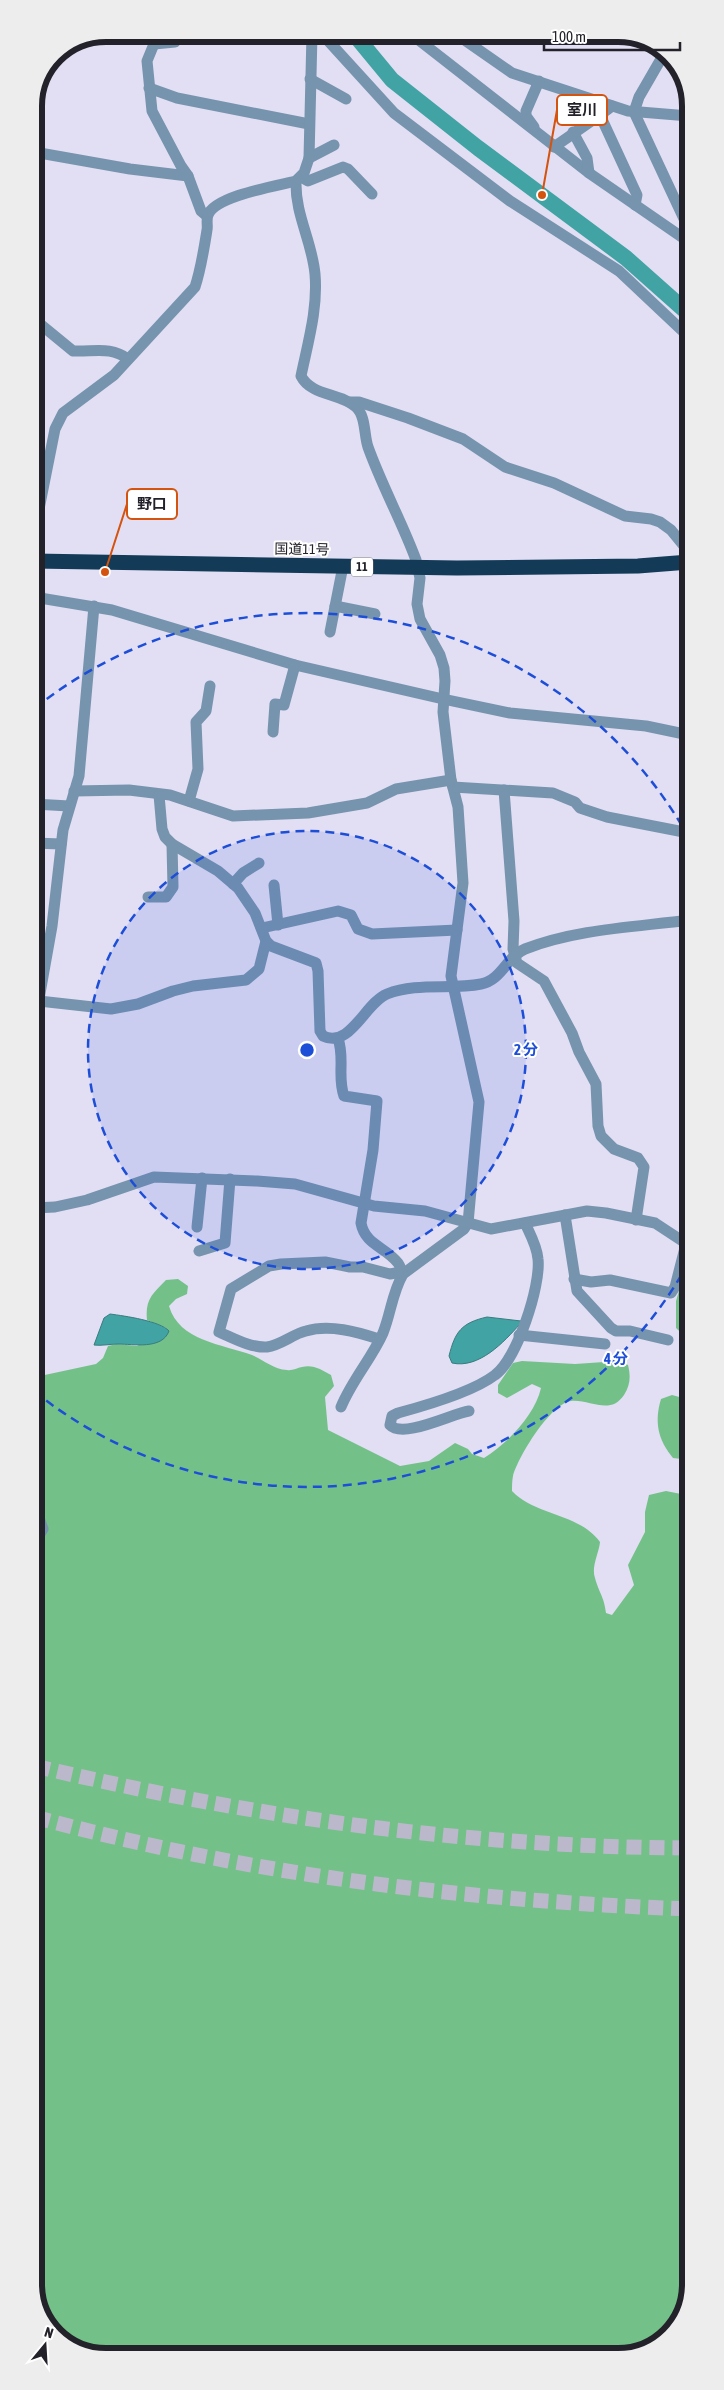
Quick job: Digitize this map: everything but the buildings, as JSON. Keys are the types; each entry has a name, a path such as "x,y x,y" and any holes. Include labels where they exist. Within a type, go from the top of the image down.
{"highway":[{"name":"国道11号","path":"42,561 418,568 638,566 682,563"}],"street":[{"path":"42,496 58,420 72,405 114,375 195,287 200,273 208,227 207,216 201,210 188,176 152,111 147,61 151,43"},
{"path":"312,43 308,158 299,179 296,201 313,257 316,305 301,376 305,383 311,387 348,402 357,408 361,416 368,447 391,504 404,526 418,568 420,578 417,604 420,619 440,655 444,668 443,699 452,784 458,807 463,883 451,976 479,1102 468,1223 464,1229 402,1273 396,1284 386,1324 347,1394 342,1407"},
{"path":"330,43 394,113 510,201 619,271 682,330"},
{"path":"422,43 554,147 682,237"},
{"path":"469,43 512,72 634,112 682,115"},
{"path":"661,59 639,97 634,112 682,215"},
{"path":"310,79 346,99"},
{"path":"538,134 526,116 539,81"},
{"path":"149,88 177,98 309,124"},
{"path":"554,147 612,106"},
{"path":"600,115 637,195 636,205"},
{"path":"573,132 587,158 589,173"},
{"path":"308,158 334,146"},
{"path":"42,154 130,170 188,176"},
{"path":"207,216 218,204 226,200 299,179 308,181 343,166 372,194"},
{"path":"42,326 73,351 116,351 128,359"},
{"path":"348,402 359,402 463,439 506,467 554,483 625,516 660,522 671,530 682,543"},
{"path":"330,632 343,566"},
{"path":"42,598 94,606 295,665 443,699 510,713 646,726 682,734"},
{"path":"42,981 52,926 61,844 78,776 94,606"},
{"path":"335,606 376,614"},
{"path":"273,732 275,704 284,706 295,665"},
{"path":"189,801 198,769 196,722 206,711 210,686"},
{"path":"74,791 129,790 170,795 233,816 308,813 367,803 396,789 452,784 553,793 575,802 580,808 607,817 682,832"},
{"path":"504,790 515,956 518,962 544,981 572,1033 579,1052 596,1084 598,1126 601,1136 614,1149 638,1158 644,1167 636,1220"},
{"path":"42,1008 111,1009 138,1004 186,988 246,980 255,975 259,969 266,941 255,913 233,884 218,871 172,844 165,837 162,829 159,795"},
{"path":"42,804 69,806"},
{"path":"42,843 61,844"},
{"path":"148,897 166,897 172,892 172,844"},
{"path":"233,884 243,873 259,863"},
{"path":"274,884 278,925"},
{"path":"262,928 338,911 350,915 358,928 372,934 457,930"},
{"path":"266,941 287,954 316,963 318,971 320,1031 323,1036 331,1040 338,1039 374,1004 388,994 403,990 483,984 502,971 515,956 527,949 570,937 682,921"},
{"path":"338,1039 342,1049 341,1088 344,1096 377,1101 373,1150 361,1222 362,1231 369,1240 398,1262 402,1273"},
{"path":"42,1208 55,1207 87,1200 154,1177 202,1178 294,1184 364,1204 424,1210 490,1229 592,1212 655,1223 682,1241"},
{"path":"197,1226 202,1178"},
{"path":"199,1250 225,1243 230,1180"},
{"path":"565,1215 577,1291 616,1331 624,1330 668,1340"},
{"path":"469,1410 412,1429 402,1430 390,1425 392,1416 398,1413 448,1397 497,1374 519,1335 528,1313 538,1275 536,1247 525,1223"},
{"path":"379,1339 339,1329 319,1329 305,1331 267,1347 254,1346 219,1332 231,1289 269,1266 325,1262 350,1267 363,1267 390,1274 402,1273"},
{"path":"574,1280 619,1282 670,1293 675,1287 682,1264"},
{"path":"519,1335 605,1344"}],"shaded area":[{"path":"178,1279 188,1286 187,1294 176,1299 169,1306 174,1318 192,1334 203,1340 252,1355 277,1368 293,1370 310,1366 331,1375 334,1386 325,1397 328,1430 400,1466 429,1461 455,1443 468,1449 472,1454 484,1458 511,1437 533,1408 541,1388 532,1384 507,1398 498,1393 498,1385 513,1363 522,1361 575,1364 619,1361 628,1365 630,1377 628,1388 624,1395 612,1405 606,1406 571,1401 554,1411 536,1432 521,1457 513,1476 512,1491 533,1505 581,1525 600,1542 594,1574 606,1613 612,1615 634,1585 628,1565 645,1532 645,1512 649,1495 666,1491 682,1494 682,2284 675,2312 660,2332 642,2343 618,2348 102,2347 82,2343 71,2337 70,2320 54,2320 51,2316 46,2304 42,2284 42,1376 96,1364 103,1358 108,1346 117,1344 137,1346 166,1328 147,1320 148,1302 166,1280"},
{"path":"682,1290 682,1334 676,1328 676,1301 679,1291"},
{"path":"110,1314 158,1324 169,1331 160,1341 146,1345 94,1345 104,1318"},
{"path":"487,1317 521,1321 499,1346 481,1358 462,1364 452,1363 449,1356 457,1335 471,1322"},
{"path":"672,1395 682,1398 682,1459 673,1458 661,1437 658,1415 661,1399"}],"waterway":[{"path":"361,43 392,80 478,148 626,258 682,308"}],"tunnel":[{"path":"42,1768 197,1800 360,1826 525,1842 682,1848"},
{"path":"42,1819 196,1855 360,1882 524,1899 682,1909"}],"place":[{"name":"室川","path":"542,195"},
{"name":"野口","path":"105,572"}]}
